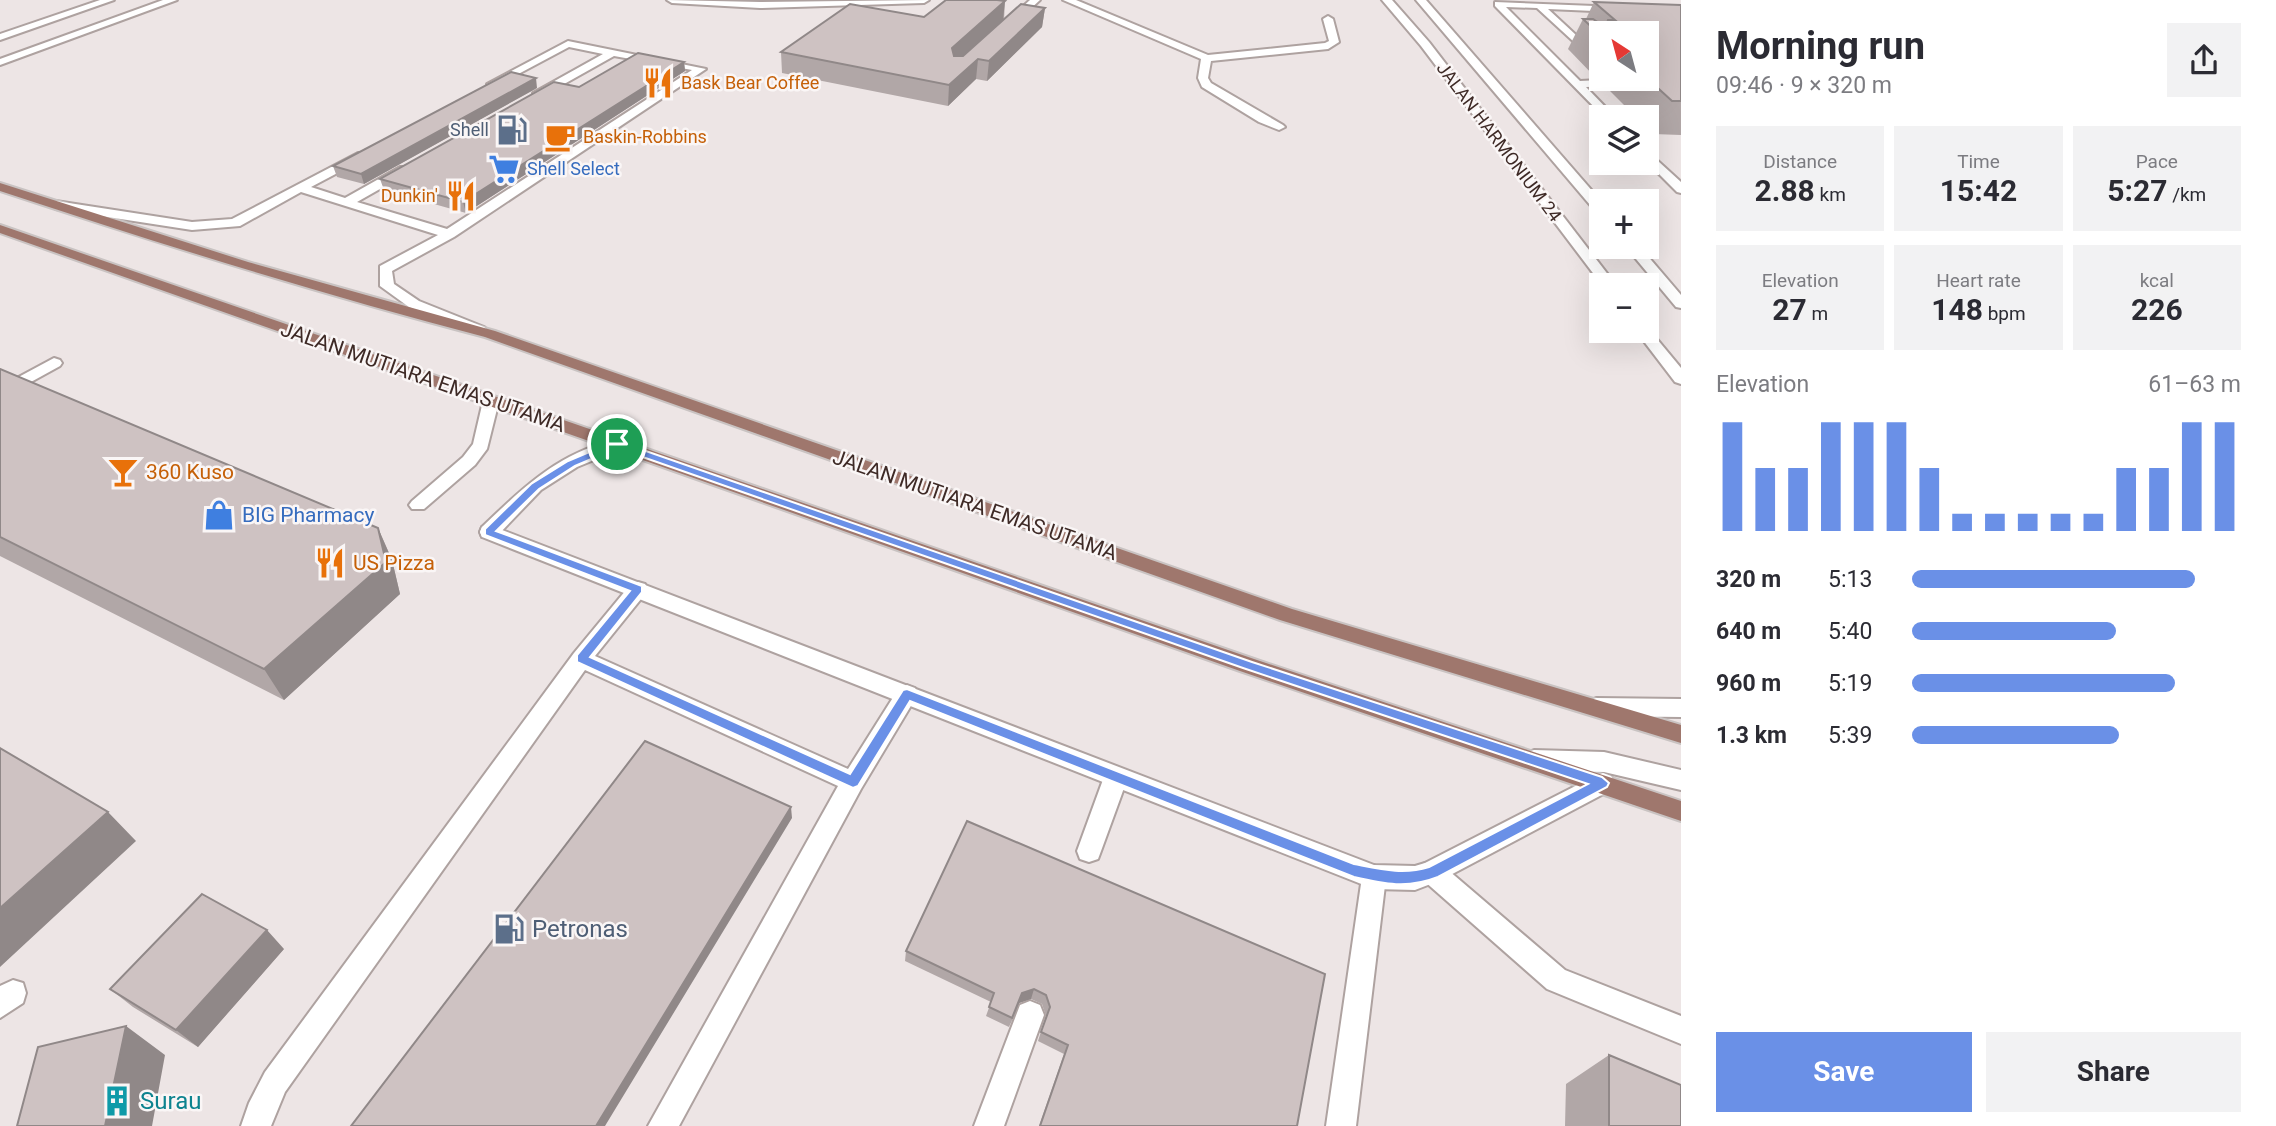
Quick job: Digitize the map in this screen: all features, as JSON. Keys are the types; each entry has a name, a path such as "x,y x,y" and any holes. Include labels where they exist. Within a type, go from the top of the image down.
{"main road":[{"name":"JALAN MUTIARA EMAS UTAMA","path":"0,187 358,301 490,334 1287,615 1681,734"},
{"name":"JALAN MUTIARA EMAS UTAMA","path":"0,229 1247,665 1681,811"}],"street":[{"path":"0,37 108,0"},
{"path":"0,62 172,0"},
{"path":"672,0 760,5 925,0"},
{"path":"1005,27 1035,0"},
{"path":"1068,0 1206,58 1328,46 1334,42 1328,19"},
{"name":"JALAN HARMONIUM 24","path":"1387,0 1425,44 1600,273"},
{"name":"JALAN HARMONIUM 24","path":"1421,0 1589,195"},
{"path":"1606,0 1617,9"},
{"path":"1598,105 1498,4 1630,10"},
{"path":"1540,6 1586,50"},
{"path":"1520,26 1562,27"},
{"path":"483,89 568,44 701,69 449,234 385,270 387,286 414,304 490,334"},
{"path":"528,100 612,52"},
{"path":"1206,58 1203,78 1206,85 1279,127"},
{"path":"1577,84 1589,84"},
{"path":"55,205 192,226 235,223 373,148"},
{"path":"347,202 420,161"},
{"path":"1659,167 1681,189"},
{"path":"300,188 449,234"},
{"path":"1643,259 1681,304"},
{"path":"1653,343 1681,379"},
{"path":"0,394 54,363"},
{"path":"418,505 469,461 481,445 491,401"},
{"path":"617,444 571,463 535,486 489,532 1374,877 1415,878 1433,872 1602,783"},
{"path":"256,1126 259,1113 275,1082 581,659 638,589"},
{"path":"581,659 853,782"},
{"path":"663,1126 853,782 907,694"},
{"path":"1591,707 1681,708"},
{"path":"1528,760 1604,762 1681,780"},
{"path":"1089,851 1116,777"},
{"path":"1433,872 1556,980 1681,1030"},
{"path":"1341,1126 1374,877"},
{"path":"989,1126 1030,1015"}],"building":[{"path":"946,0 1005,1 952,48 954,56 963,56 1021,4 1045,8 989,61 978,59 949,85 781,52 850,4 924,17"},
{"path":"1594,2 1681,5 1681,101 1672,101 1659,89 1659,21 1608,21 1615,20"},
{"path":"638,53 684,62 463,202 380,179 554,82 579,87"},
{"path":"511,72 536,78 361,174 333,166"},
{"path":"0,369 378,528 386,562 264,669 0,537"},
{"path":"645,741 791,807 596,1126 351,1126"},
{"path":"0,748 108,812 0,908"},
{"path":"967,821 1325,974 1297,1126 1040,1126 1068,1045 1041,1032 1050,1007 1046,995 1034,989 1022,993 1012,1018 989,1007 994,993 906,951"},
{"path":"202,894 267,930 176,1030 110,989"},
{"path":"126,1026 105,1126 17,1126 38,1047"},
{"path":"1609,1055 1681,1085 1681,1126 1609,1126"}],"place":[{"name":"Bask Bear Coffee","path":"658,83"},
{"name":"Shell","path":"512,130"},
{"name":"Baskin-Robbins","path":"560,137"},
{"name":"Shell Select","path":"504,169"},
{"name":"Dunkin'","path":"461,196"},
{"name":"360 Kuso","path":"123,472"},
{"name":"BIG Pharmacy","path":"219,515"},
{"name":"US Pizza","path":"330,563"},
{"name":"Petronas","path":"509,929"},
{"name":"Surau","path":"117,1101"}],"route":[{"path":"617,444 1247,665 1602,783 1433,872 1415,878 1396,879 1374,877 1354,870 907,694 853,782 581,659 638,589 489,532 535,486 571,463 617,444"}]}
